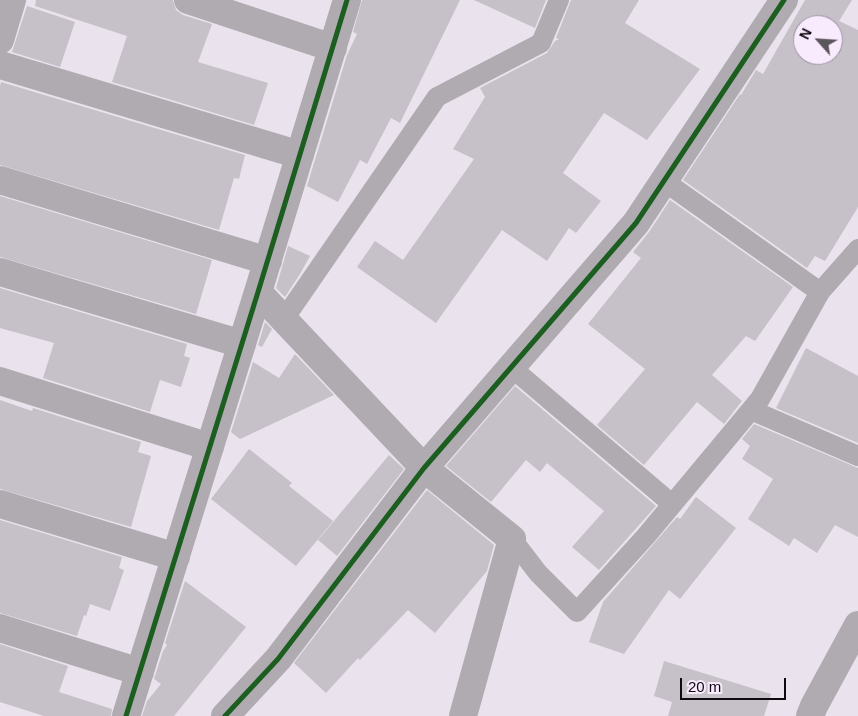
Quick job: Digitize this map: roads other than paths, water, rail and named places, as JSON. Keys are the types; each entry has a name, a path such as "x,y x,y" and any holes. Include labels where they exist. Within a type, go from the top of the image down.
{"street":[{"path":"0,40 12,0"},
{"path":"188,0 333,48"},
{"path":"126,716 347,0"},
{"path":"226,716 278,659 424,468 636,224 784,0"},
{"path":"0,65 300,155"},
{"path":"0,180 268,261"},
{"path":"0,272 242,344"},
{"path":"258,292 424,468 512,539 463,716"},
{"path":"0,381 210,447"},
{"path":"0,504 176,557"},
{"path":"810,716 858,625"},
{"path":"0,628 140,672"}],"lane":[{"path":"284,319 437,97 542,43 559,0"},
{"path":"664,181 820,292"},
{"path":"512,539 538,573 577,612 646,536 760,399 820,292 858,250"},
{"path":"512,368 672,504"},
{"path":"751,410 858,456"}]}
